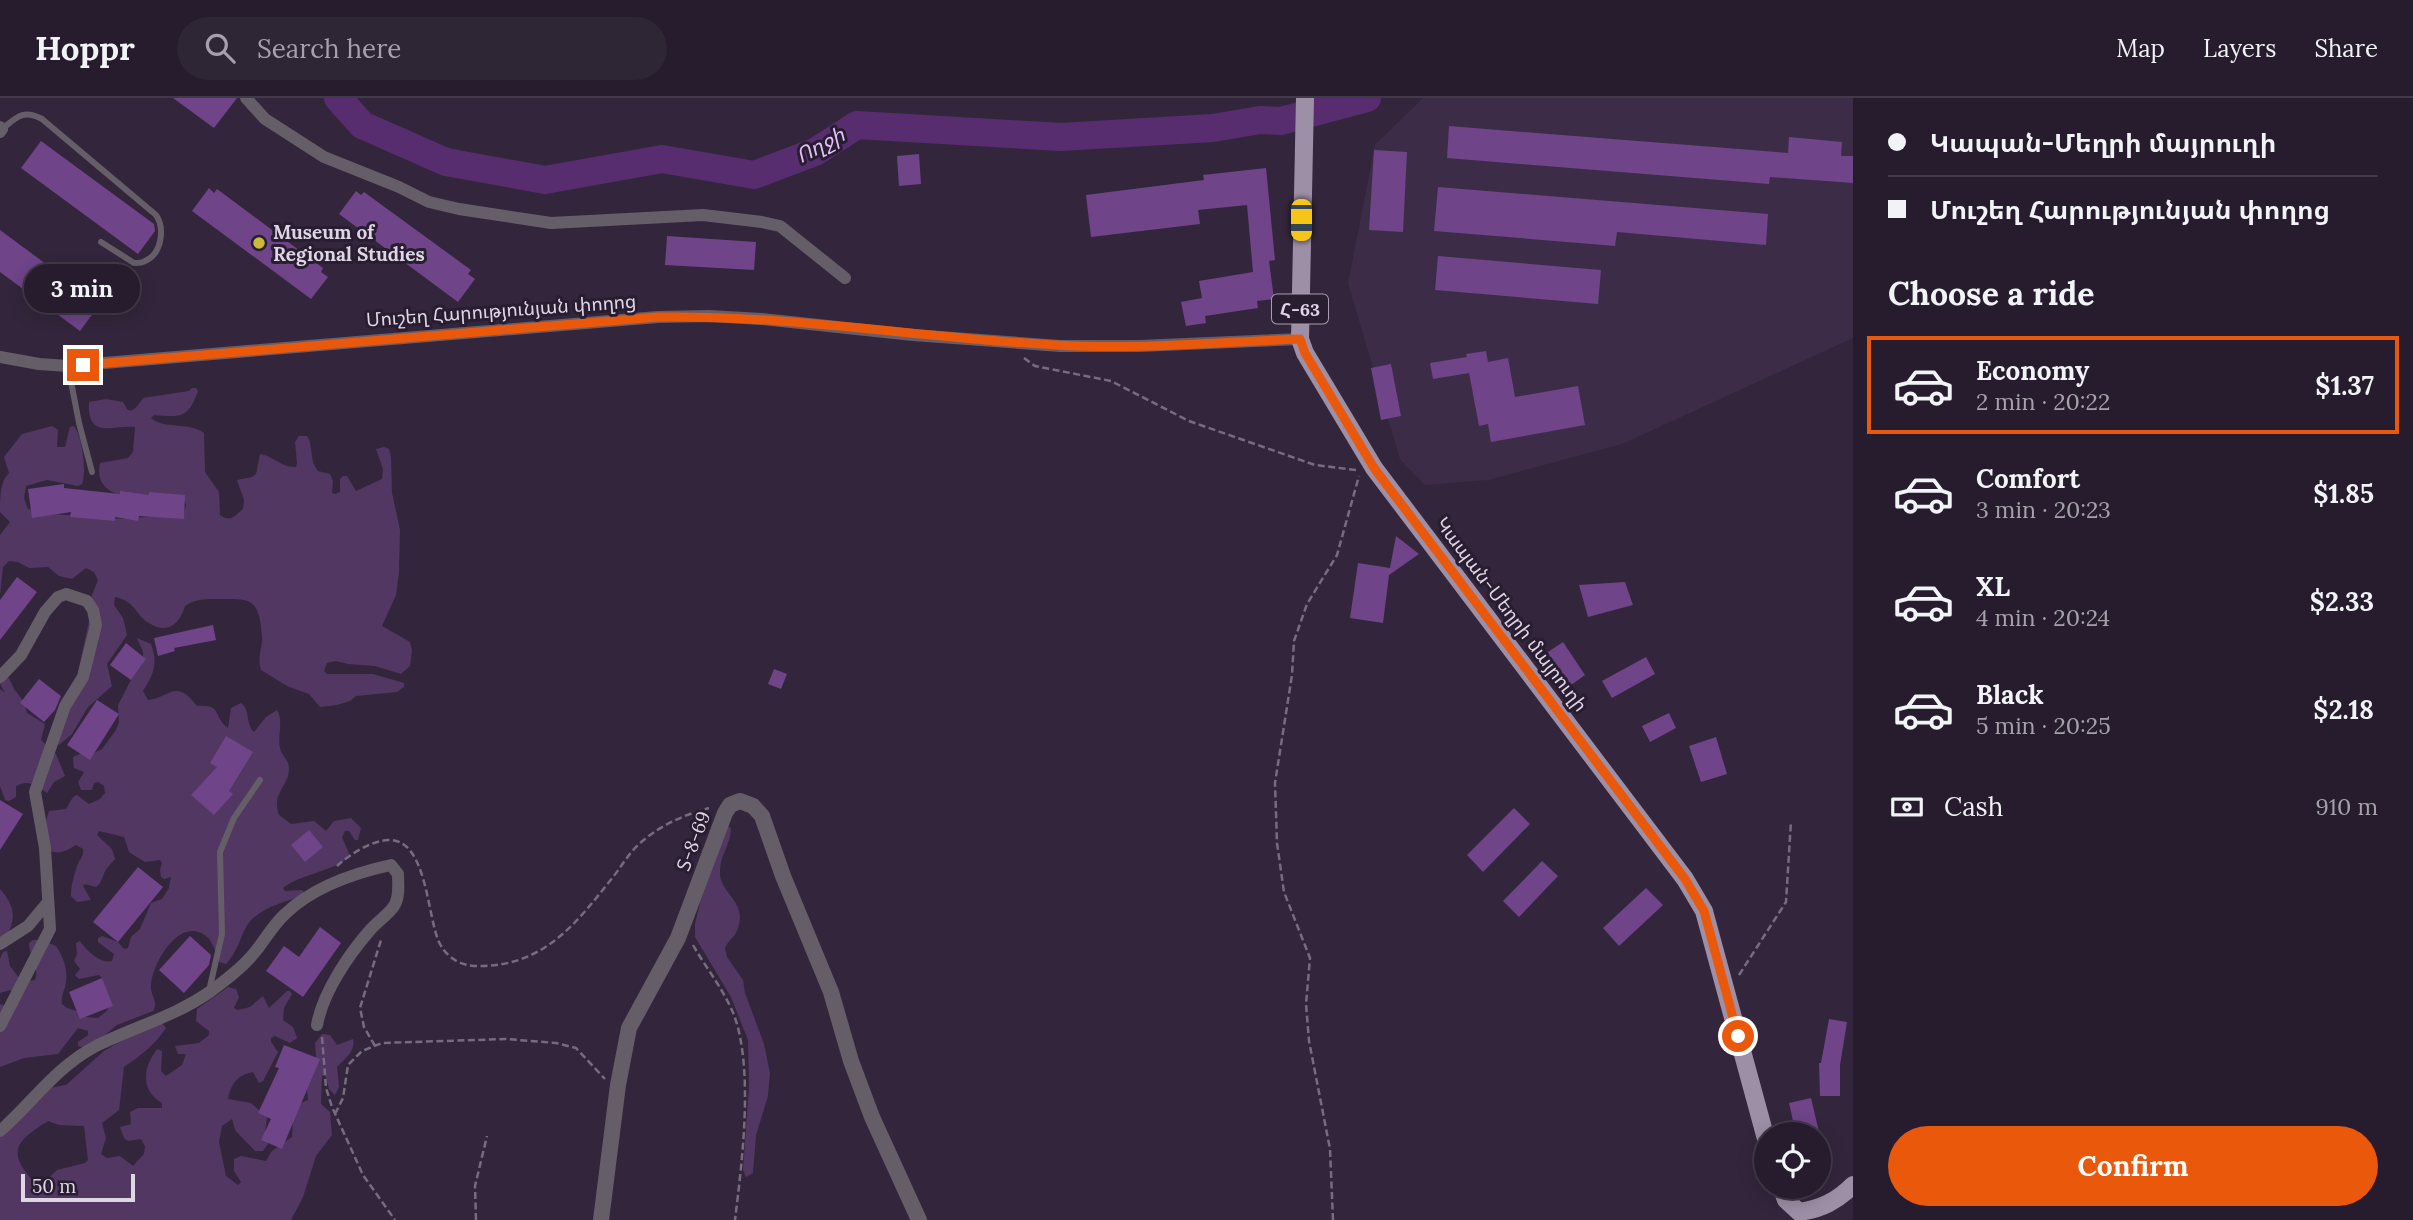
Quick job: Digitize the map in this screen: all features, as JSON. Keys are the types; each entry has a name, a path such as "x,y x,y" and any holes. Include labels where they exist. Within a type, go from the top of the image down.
{"main road":[{"name":"Կապան-Մեղրի մայրուղի","path":"1305,98 1300,339 1305,353 1374,468 1685,879 1704,911 1761,1122"},
{"path":"1786,1199 1799,1216 1838,1199 1853,1185"}],"street":[{"path":"246,98 265,119 324,157 429,202 551,223 703,215 762,222 780,226 845,278"},
{"name":"Մուշեղ Հարությունյան փողոց","path":"0,357 68,366 658,317 709,316 1060,346 1139,346 1300,339"},
{"path":"0,677 21,656 44,612 58,597 66,594 87,601 93,610 96,625 83,677 65,706 35,792 45,848 50,929 0,1026"},
{"name":"Տ-8-69","path":"601,1220 629,1028 683,926 725,813 730,805 740,801 753,806 762,816 783,876 831,992 872,1117 919,1220"},
{"path":"0,1131 55,1074 94,1047 169,1015 209,992 233,974 254,954 285,914 307,898 345,877 391,865 398,874 399,893 394,906 361,940 331,986 320,1008 317,1025"},
{"path":"0,944 28,926 48,902"}],"lane":[{"path":"1,130 20,115 32,113 156,215 162,223 156,252 147,261 134,263 101,243"},
{"path":"68,366 92,472"},
{"path":"209,992 222,934 220,852 234,818 260,780"}],"path":[{"path":"1024,358 1035,366 1111,381 1189,421 1315,465 1360,471 1337,555 1307,604 1294,641 1292,675 1275,783 1277,843 1284,892 1310,958 1306,1004 1309,1041 1330,1149 1333,1220"},
{"path":"331,872 341,862 377,840 396,840 408,848 419,865 439,943 451,959 472,966 496,966 524,959 546,949 570,929 638,844 681,816 712,807 725,813"},
{"path":"1727,992 1786,902 1791,821"},
{"path":"375,1046 364,1027 360,1008 388,911"},
{"path":"683,926 727,1000 739,1035 743,1058 744,1100 740,1183 735,1220"},
{"path":"317,1025 322,1035 326,1088 335,1114 363,1175 395,1220"},
{"path":"335,1114 343,1098 348,1065 362,1051 382,1043 506,1039 556,1043 576,1048 617,1096"},
{"path":"476,1220 475,1186 487,1136"}],"shaded area":[{"path":"1423,98 1853,98 1853,338 1622,444 1488,480 1425,485 1400,459 1348,283 1375,145"},
{"path":"192,388 198,391 187,411 177,416 154,415 151,418 204,433 205,472 219,492 220,515 227,518 232,518 243,509 244,500 237,480 256,474 260,454 286,466 296,467 295,442 299,436 307,436 315,467 318,471 330,474 333,481 332,493 335,494 340,492 340,479 343,476 347,476 356,491 382,479 383,469 376,449 389,449 392,493 400,530 399,572 396,595 382,626 410,642 410,666 401,674 375,666 336,661 327,663 324,671 327,674 373,674 404,683 404,687 397,692 356,696 337,705 320,707 309,694 287,686 261,670 261,626 257,610 250,602 208,599 193,602 185,606 180,618 172,626 162,628 144,620 131,605 115,597 114,605 123,618 127,635 107,664 112,686 88,707 72,734 59,745 56,741 73,695 91,612 92,595 98,580 94,572 86,568 72,579 59,576 48,567 29,568 9,561 3,567 0,596 0,535 10,522 0,512 2,485 9,473 4,457 22,434 52,426 58,430 57,447 65,447 70,427 74,426 83,454 82,484 78,486 47,480 26,486 24,498 28,509 52,514 126,519 184,513 186,505 182,497 128,497 105,487 100,477 100,463 128,458 133,452 135,427 97,426 89,414 89,402 106,399 123,402 127,409 132,410 143,398 189,391"},
{"path":"137,638 151,644 154,657 152,674 143,691 148,700 173,691 184,693 197,706 214,709 228,728 231,708 241,703 246,709 254,732 266,717 277,710 280,719 280,748 289,768 277,801 279,815 291,824 314,821 326,831 334,821 351,818 361,828 358,840 355,840 349,831 345,831 342,837 350,856 337,865 283,888 285,891 302,890 305,893 255,916 226,964 219,962 211,942 203,934 193,931 175,938 161,956 152,976 151,989 155,1005 153,1011 117,1025 82,1047 78,1046 78,1042 88,1035 88,1031 78,1028 58,1054 24,1058 0,1067 0,1004 5,1006 15,995 10,990 0,993 0,959 3,952 7,951 10,966 22,982 35,980 36,976 29,943 41,940 56,946 66,971 62,1004 86,1017 98,1018 108,1010 102,978 99,975 79,979 75,975 80,969 74,961 77,954 76,943 80,941 98,959 112,961 114,954 98,942 98,938 102,936 118,942 124,949 128,948 131,937 140,929 151,903 162,899 169,888 171,877 161,877 160,860 145,862 129,852 124,837 99,831 97,835 112,849 115,859 96,887 85,884 83,886 91,900 77,902 71,896 83,849 76,845 57,852 45,848 43,831 49,811 66,809 77,795 89,804 100,799 105,793 104,786 98,782 94,783 92,790 81,790 78,782 84,772 74,768 73,757 92,754 102,749 116,730 119,722 118,705 143,663 143,652"},
{"path":"0,675 9,678 24,702 27,713 45,724 41,740 56,754 65,776 54,782 47,793 36,785 25,783 16,786 16,797 5,800 0,786 0,689 5,693 0,684"},
{"path":"727,826 731,828 731,834 720,865 721,879 737,905 740,921 737,931 725,948 727,957 743,980 745,993 764,1044 770,1073 768,1096 756,1135 753,1173 746,1177 743,1170 749,1087 748,1040 731,997 695,937 700,903"},
{"path":"0,889 11,905 13,915 8,934 0,937"},
{"path":"228,987 236,989 239,997 234,1008 238,1010 250,1007 263,996 269,1008 287,991 292,994 284,1008 283,1020 293,1027 297,1038 290,1043 275,1036 271,1038 278,1052 263,1081 259,1083 253,1072 247,1073 236,1081 229,1094 228,1099 251,1103 267,1117 265,1133 268,1144 263,1151 255,1151 235,1130 232,1119 222,1126 219,1142 226,1176 238,1185 241,1182 234,1171 234,1159 241,1156 266,1161 272,1151 292,1137 293,1120 287,1109 308,1100 307,1088 316,1056 315,1043 322,1034 330,1035 337,1045 353,1039 351,1051 337,1067 339,1087 335,1095 329,1089 325,1074 322,1076 321,1104 330,1112 332,1135 316,1156 303,1197 291,1220 0,1220 0,1133 49,1088 66,1085 104,1051 145,1027 161,1022 166,1028 162,1034 147,1050 124,1067 119,1110 102,1123 106,1138 101,1154 107,1158 120,1156 133,1166 144,1154 145,1146 141,1139 128,1141 124,1138 120,1127 131,1124 130,1112 138,1108 162,1108 162,1103 150,1092 147,1085 149,1064 157,1049 162,1051 161,1071 166,1076 182,1065 186,1054 178,1054 175,1046 199,1043 209,1035 209,1031 196,1021 197,1009","holes":["48,1121 59,1125 84,1126 88,1160 57,1170 41,1185 37,1185 21,1164 18,1149 28,1135"]}],"building":[{"path":"173,98 237,98 214,128"},
{"path":"1449,126 1788,153 1789,137 1842,142 1841,156 1853,156 1853,183 1770,177 1769,184 1447,158"},
{"path":"41,141 154,224 155,231 138,254 21,168"},
{"path":"1374,150 1407,152 1403,232 1369,230"},
{"path":"919,154 921,184 899,186 897,156"},
{"path":"1266,168 1275,260 1269,261 1274,299 1257,301 1258,308 1205,316 1206,323 1186,326 1181,302 1202,298 1199,281 1253,272 1247,205 1198,210 1200,224 1091,237 1086,195 1204,180 1203,175"},
{"path":"1438,187 1768,214 1766,245 1617,232 1615,246 1434,231"},
{"path":"209,188 214,193 217,189 323,268 321,272 328,277 311,299 192,211"},
{"path":"356,191 361,195 364,192 471,270 468,274 475,279 458,302 339,214"},
{"path":"0,230 100,304 80,331 0,272"},
{"path":"667,236 756,242 754,270 665,265"},
{"path":"1438,256 1601,270 1598,304 1435,290"},
{"path":"1486,351 1488,362 1508,358 1515,397 1578,386 1585,425 1491,442 1488,424 1479,426 1469,373 1433,379 1430,363"},
{"path":"1391,364 1401,416 1381,420 1371,368"},
{"path":"64,484 64,488 120,494 120,491 149,495 149,492 185,495 184,519 139,516 138,521 115,517 115,521 70,517 71,512 32,518 28,489"},
{"path":"1396,536 1419,554 1389,575 1383,623 1350,618 1358,563 1390,568"},
{"path":"17,577 37,592 0,640 0,600"},
{"path":"1625,582 1633,605 1588,617 1579,585"},
{"path":"213,625 216,640 174,648 175,651 158,656 154,638"},
{"path":"1563,642 1585,675 1567,688 1545,654"},
{"path":"126,643 146,659 131,680 110,665"},
{"path":"1646,657 1655,674 1612,698 1602,681"},
{"path":"774,669 787,674 781,689 768,684"},
{"path":"39,679 61,696 55,710 44,722 20,703"},
{"path":"97,700 119,714 90,760 67,745"},
{"path":"1669,713 1676,728 1650,742 1642,726"},
{"path":"226,736 253,752 229,791 233,794 214,815 191,795 217,767 210,763"},
{"path":"1716,737 1727,774 1701,782 1689,746"},
{"path":"0,800 23,814 0,850"},
{"path":"1514,808 1530,824 1483,872 1467,855"},
{"path":"309,830 323,847 305,862 291,845"},
{"path":"1542,861 1558,876 1519,917 1503,901"},
{"path":"138,867 163,887 118,942 93,922"},
{"path":"1646,888 1663,905 1619,946 1603,928"},
{"path":"320,927 341,943 303,997 266,971 284,946 299,957"},
{"path":"190,936 211,955 209,965 184,993 159,970"},
{"path":"102,978 113,1006 80,1019 69,992"},
{"path":"1829,1019 1847,1022 1840,1065 1840,1096 1820,1096 1819,1063"},
{"path":"284,1045 320,1059 282,1149 261,1140 271,1119 258,1113 279,1068 275,1067"},
{"path":"1811,1098 1817,1122 1793,1122 1789,1103"}],"waterway":[{"name":"Ողջի","path":"338,98 362,125 446,162 545,180 662,159 754,175 815,152 857,125 1061,137 1213,128 1260,120 1281,121 1367,98"}],"place":[{"name":"Museum of Regional Studies","path":"259,243"}],"route":[{"path":"83,365 658,317 762,319 913,335 1060,346 1139,346 1300,339 1305,353 1374,468 1685,879 1704,911 1738,1036"}]}
